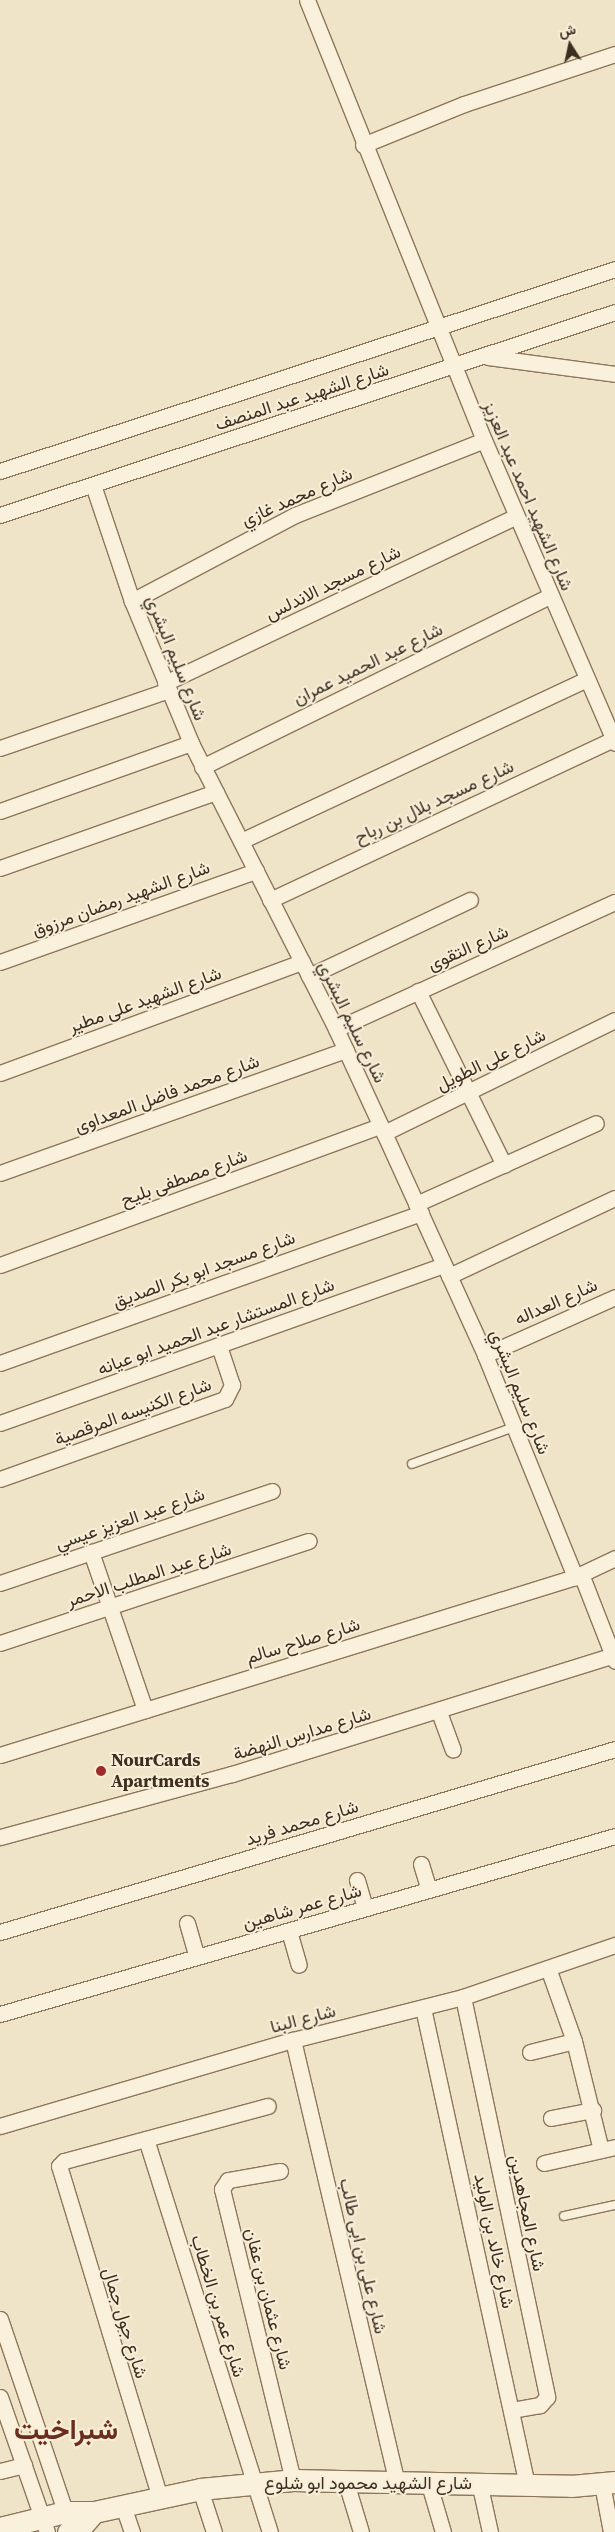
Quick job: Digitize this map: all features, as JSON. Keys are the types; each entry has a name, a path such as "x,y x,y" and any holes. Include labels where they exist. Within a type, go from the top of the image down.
{"street":[{"name":"شارع الشهيد احمد عبد العزيز","path":"307,0 363,146 484,440 614,741"},
{"path":"363,146 464,104 615,54"},
{"name":"شارع الشهيد عبد المنصف","path":"0,471 615,269"},
{"name":"شارع الشهيد عبد المنصف","path":"0,515 615,312"},
{"path":"483,357 615,374"},
{"name":"شارع محمد غازي","path":"132,601 295,514 484,440"},
{"name":"شارع سليم البشري","path":"94,485 132,601 191,743 346,1050 485,1354 514,1428 614,1658"},
{"name":"شارع مسجد الاندلس","path":"0,748 167,687 516,516"},
{"name":"شارع عبد الحميد عمران","path":"202,767 550,596"},
{"path":"241,841 587,679"},
{"name":"شارع مسجد بلال بن رباح","path":"270,900 614,741"},
{"path":"0,810 191,743"},
{"path":"0,868 216,792"},
{"name":"شارع الشهيد رمضان مرزوق","path":"0,962 256,871"},
{"path":"309,976 470,900"},
{"name":"شارع التقوى","path":"336,1029 615,902"},
{"name":"شارع الشهيد على مطير","path":"0,1073 302,962"},
{"path":"418,992 504,1165"},
{"name":"شارع على الطويل","path":"382,1130 468,1093 615,1020"},
{"name":"شارع محمد فاضل المعداوى","path":"0,1173 346,1050"},
{"name":"شارع مسجد ابو بكر الصديق","path":"0,1363 419,1209 504,1165 596,1123"},
{"name":"شارع مصطفى بليح","path":"0,1265 382,1130"},
{"name":"شارع المستشار عبد الحميد ابو عيانه","path":"0,1424 219,1346 447,1271 615,1198"},
{"name":"شارع العداله","path":"485,1354 615,1297"},
{"name":"شارع الكنيسه المرقصية","path":"0,1479 225,1399 232,1385 219,1346"},
{"name":"شارع عبد العزيز عيسي","path":"0,1583 272,1491"},
{"name":"شارع عبد المطلب الاحمر","path":"0,1644 309,1542"},
{"path":"91,1552 145,1710"},
{"name":"شارع صلاح سالم","path":"0,1755 578,1576 615,1558"},
{"name":"شارع مدارس النهضة","path":"0,1837 232,1774 614,1658"},
{"path":"439,1712 453,1750"},
{"name":"شارع محمد فريد","path":"0,1932 615,1749"},
{"name":"شارع عمر شاهين","path":"0,2014 615,1836"},
{"path":"421,1864 429,1890"},
{"path":"357,1880 365,1908"},
{"path":"187,1923 197,1957"},
{"path":"289,1930 299,1965"},
{"name":"شارع البنا","path":"0,2126 294,2040 463,1998 615,1945"},
{"path":"544,2163 608,2149 592,2110 574,2041 548,1968"},
{"name":"شارع المجاهدين","path":"463,1998 547,2397 540,2405 512,2410"},
{"name":"شارع خالد بن الوليد","path":"423,2008 527,2483"},
{"name":"شارع على بن ابى طالب","path":"294,2040 396,2480"},
{"path":"530,2052 574,2041"},
{"path":"146,2139 268,2106"},
{"path":"551,2118 592,2110"},
{"name":"شارع جول جمال","path":"146,2139 64,2161 59,2173 160,2498"},
{"name":"شارع عمر بن الخطاب","path":"146,2139 270,2532"},
{"name":"شارع عثمان بن عفان","path":"280,2171 228,2180 222,2189 293,2480"},
{"path":"0,2319 68,2525 44,2524 0,2528"},
{"path":"0,2397 44,2524"},
{"path":"0,2471 24,2465"},
{"path":"345,2479 361,2532"},
{"name":"شارع الشهيد محمود ابو شلوع","path":"68,2525 94,2512 200,2489 293,2480 608,2483"},
{"path":"428,2481 443,2532"},
{"path":"479,2482 490,2532"},
{"path":"608,2483 611,2532"},
{"path":"200,2489 214,2532"},
{"path":"123,2506 132,2532"}],"lane":[{"path":"412,1464 514,1428"},
{"path":"564,2216 615,2205"}],"place":[{"name":"NourCards Apartments","path":"101,1771"}],"district":[{"name":"شبراخيت","path":"66,2429"}]}
